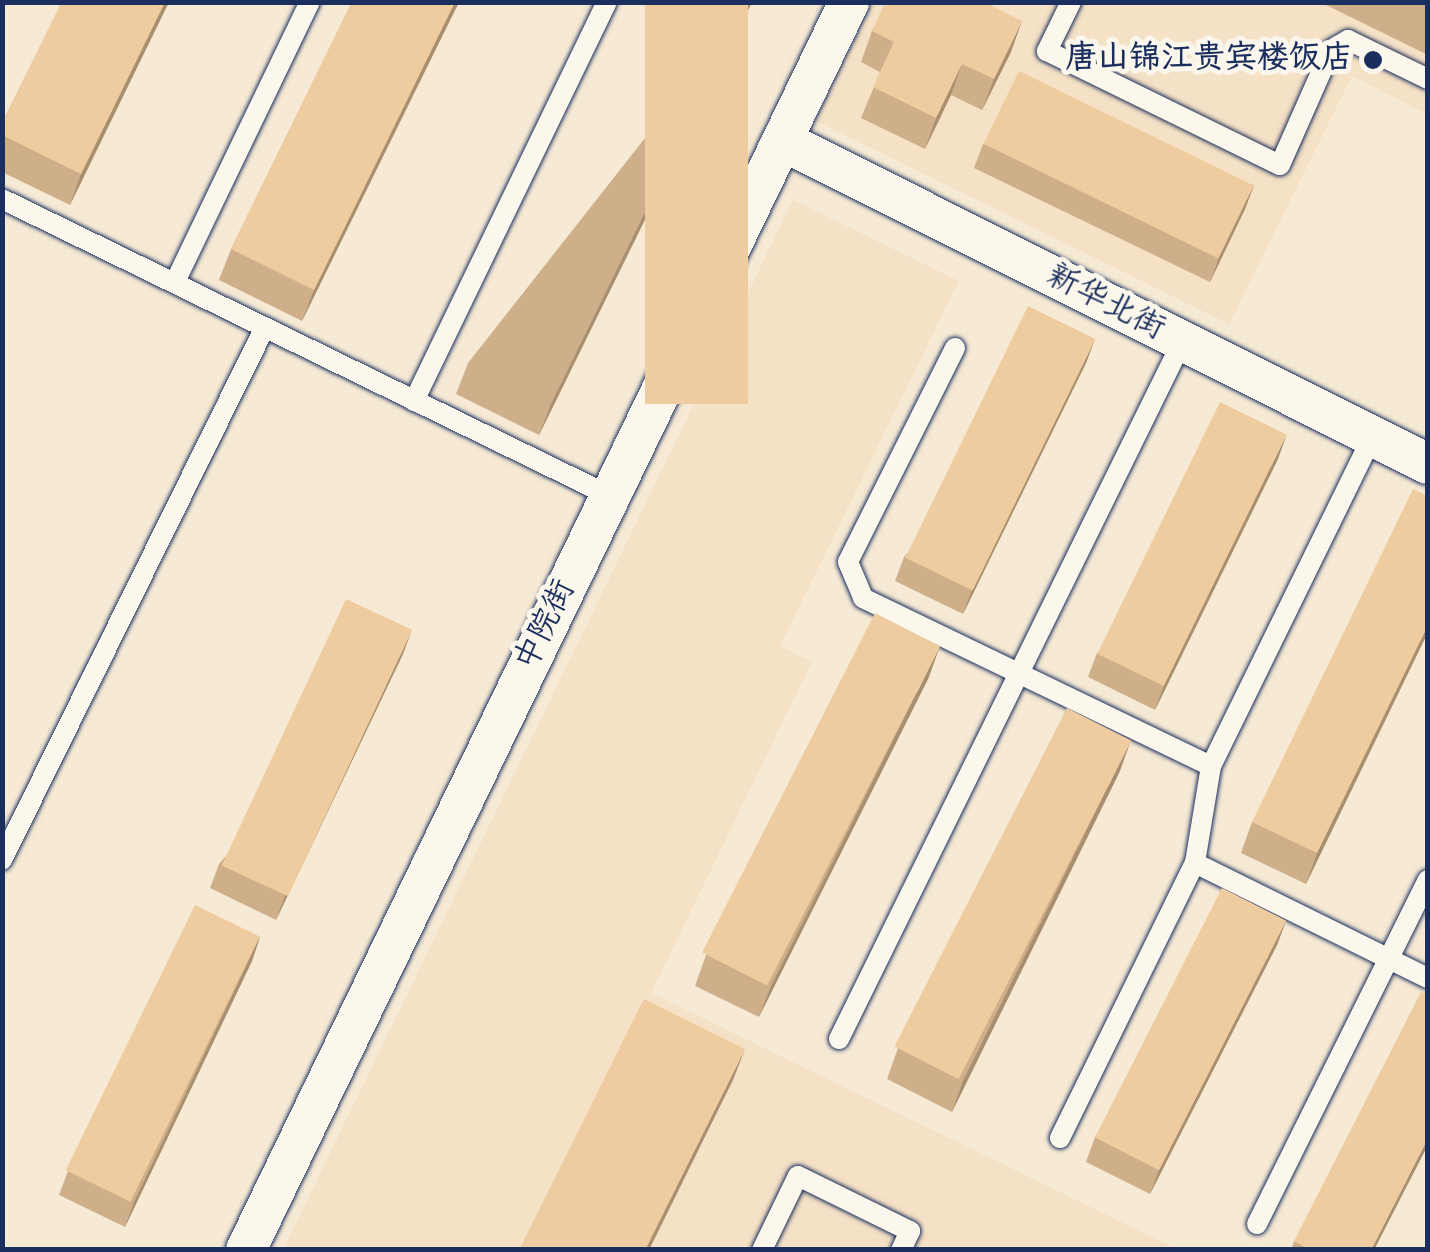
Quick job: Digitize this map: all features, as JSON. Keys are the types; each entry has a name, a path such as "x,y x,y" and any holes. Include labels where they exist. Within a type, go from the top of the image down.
{"street":[{"name":"中院街","path":"246,1250 849,2"},
{"name":"新华北街","path":"783,141 1428,464"}],"lane":[{"path":"174,282 310,2"},
{"path":"414,400 607,2"},
{"path":"1070,2 1047,52 1280,165 1331,50 1348,40 1428,78"},
{"path":"2,199 610,496"},
{"path":"2,860 264,327"},
{"path":"839,1039 1182,342"},
{"path":"954,348 848,562 863,598 1210,766"},
{"path":"1060,1138 1195,863 1210,766 1372,437"},
{"path":"1195,863 1428,978"},
{"path":"1257,1224 1428,880"},
{"path":"762,1250 798,1176 910,1231 900,1250"}],"shaded area":[{"path":"873,3 1427,3 1427,114 1352,76 1229,324 816,121"},
{"path":"793,200 959,281 780,646 812,662 651,993 1177,1249 283,1250"}],"building":[{"path":"62,2 165,2 81,174 2,135 2,123"},
{"path":"352,2 455,2 314,290 231,249"},
{"path":"645,2 748,2 748,404 645,404"},
{"path":"886,2 988,2 1022,21 994,79 962,64 936,118 873,87 894,42 872,31"},
{"path":"1019,71 1254,185 1218,258 983,144"},
{"path":"1028,306 1095,339 973,591 905,558"},
{"path":"1220,402 1287,434 1164,686 1097,654"},
{"path":"1413,489 1428,496 1428,625 1317,853 1252,822"},
{"path":"346,599 412,630 288,896 222,865"},
{"path":"875,613 940,646 767,986 702,952"},
{"path":"1067,708 1131,741 959,1079 894,1047"},
{"path":"1222,888 1286,921 1159,1170 1095,1137"},
{"path":"195,905 260,937 130,1202 66,1170"},
{"path":"1421,992 1428,995 1428,1138 1371,1250 1310,1250 1294,1241"},
{"path":"644,999 745,1049 645,1250 519,1250"}],"place":[{"name":"唐山锦江贵宾楼饭店","path":"1373,60"}]}
